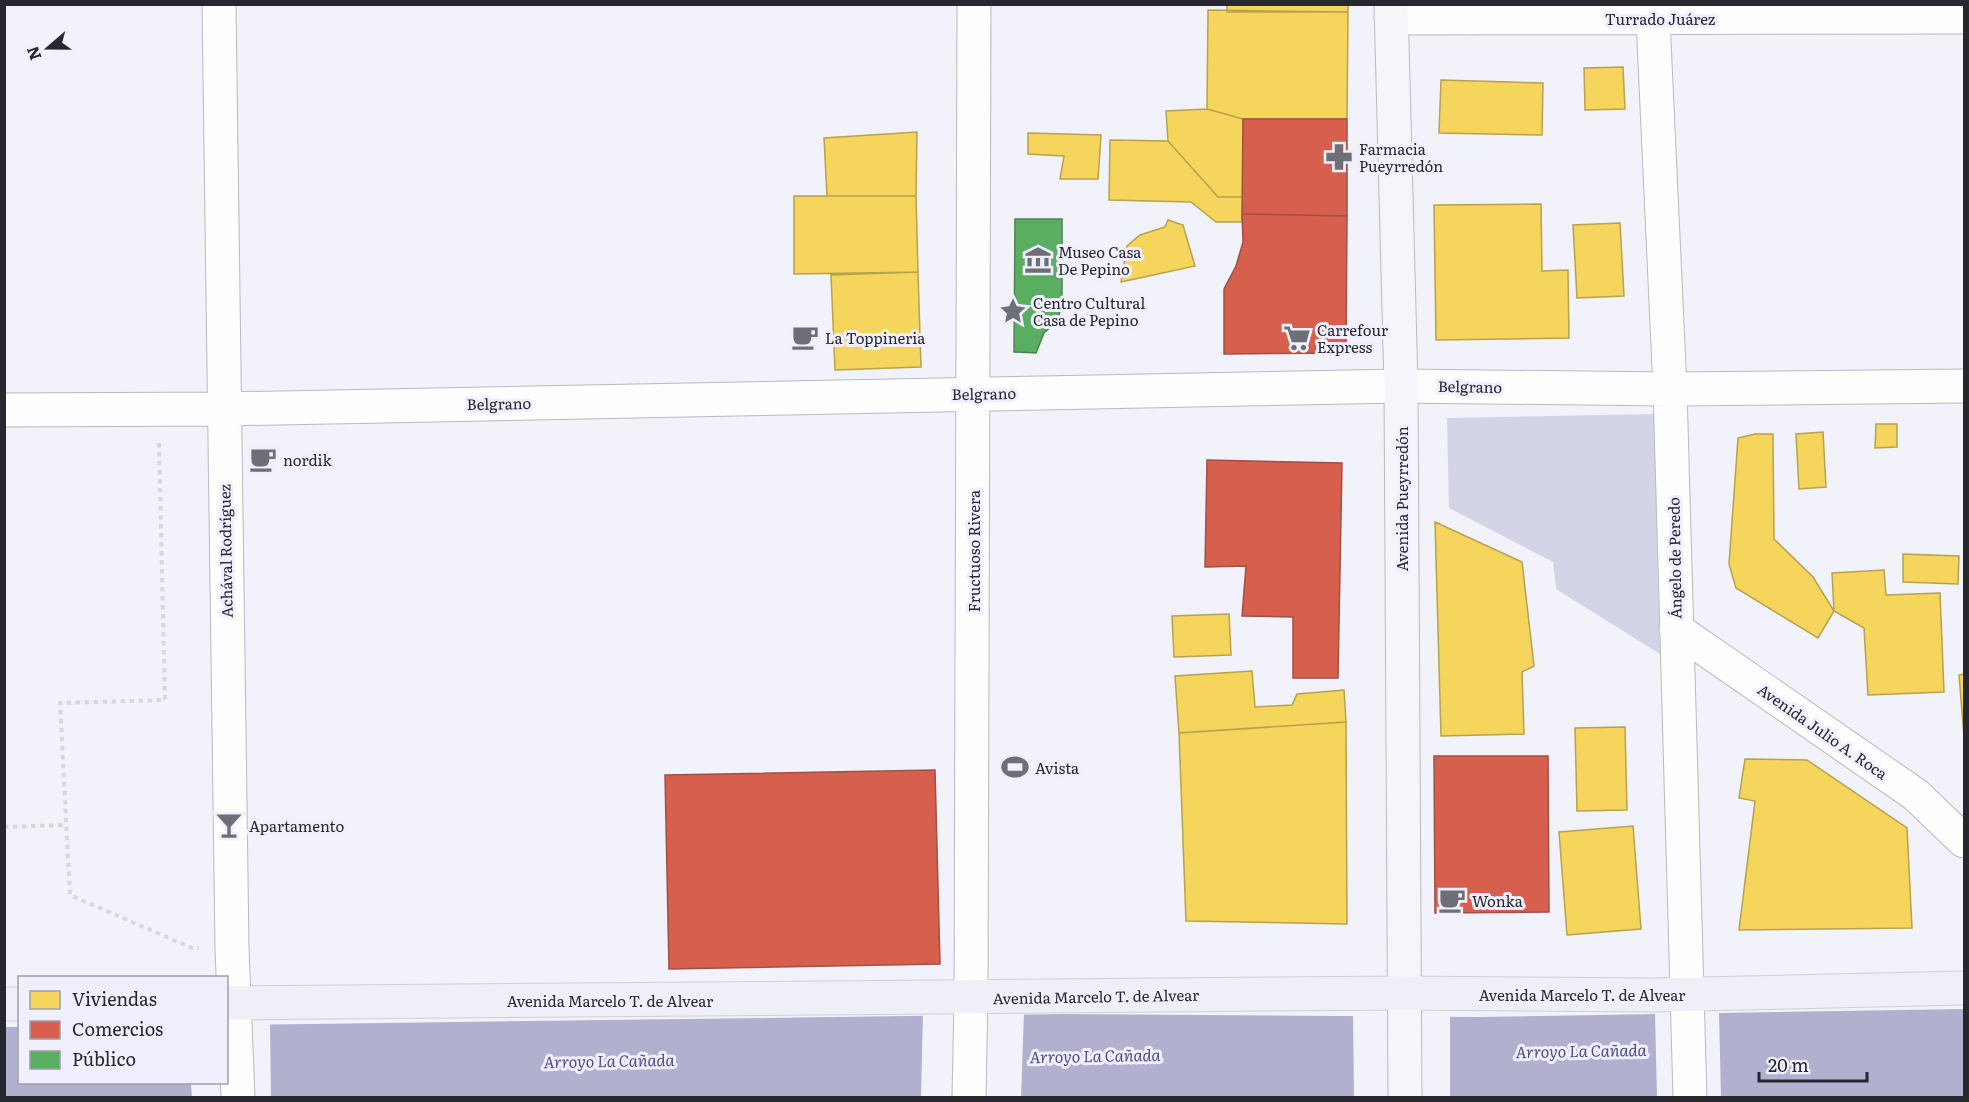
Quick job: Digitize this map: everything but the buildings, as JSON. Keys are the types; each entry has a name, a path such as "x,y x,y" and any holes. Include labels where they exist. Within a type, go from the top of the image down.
{"main road":[{"name":"Avenida Pueyrredón","path":"1391,11 1401,386 1402,1006 1405,1098"},
{"name":"Avenida Marcelo T. de Alvear","path":"230,1003 971,1007 1402,1006 1689,994 1965,988"}],"street":[{"name":"Achával Rodríguez","path":"219,4 232,948 230,1003 235,1035 238,1098"},
{"name":"Fructuoso Rivera","path":"969,1098 974,4"},
{"name":"Turrado Juárez","path":"1391,11 1653,19 1965,17"},
{"name":"Ángelo de Peredo","path":"1653,19 1670,389 1689,994 1690,1098"},
{"name":"Belgrano","path":"4,410 223,409 1401,386 1670,389 1965,386"},
{"name":"Avenida Julio A. Roca","path":"1676,629 1916,795 1965,841"}],"path":[{"path":"158,409 165,700 60,703 70,895 192,948 232,948"},
{"path":"4,827 65,825"}],"shaded area":[{"path":"1654,414 1660,654 1556,589 1553,562 1449,508 1447,418"}],"water":[{"name":"Arroyo La Cañada","path":"1964,1009 1964,1097 5,1098 4,1027 18,1027 18,1084 228,1084 228,1025 1064,1014 1477,1017"}],"pier":[{"path":"1024,1011 1021,1098 921,1097 923,1012"},
{"path":"1719,1011 1721,1097 1657,1097 1655,1012"},
{"path":"1353,1013 1450,1014 1450,1097 1354,1097"},
{"path":"228,1022 270,1022 271,1097 192,1097 191,1084 228,1084"}],"place":[{"name":"Farmacia Pueyrredón","path":"1339,157"},
{"name":"Museo Casa De Pepino","path":"1038,260"},
{"name":"Centro Cultural Casa de Pepino","path":"1013,311"},
{"name":"La Toppineria","path":"805,337"},
{"name":"Carrefour Express","path":"1297,338"},
{"name":"nordik","path":"263,459"},
{"name":"Avista","path":"1015,767"},
{"name":"Apartamento","path":"229,825"},
{"name":"Wonka","path":"1452,900"}]}
